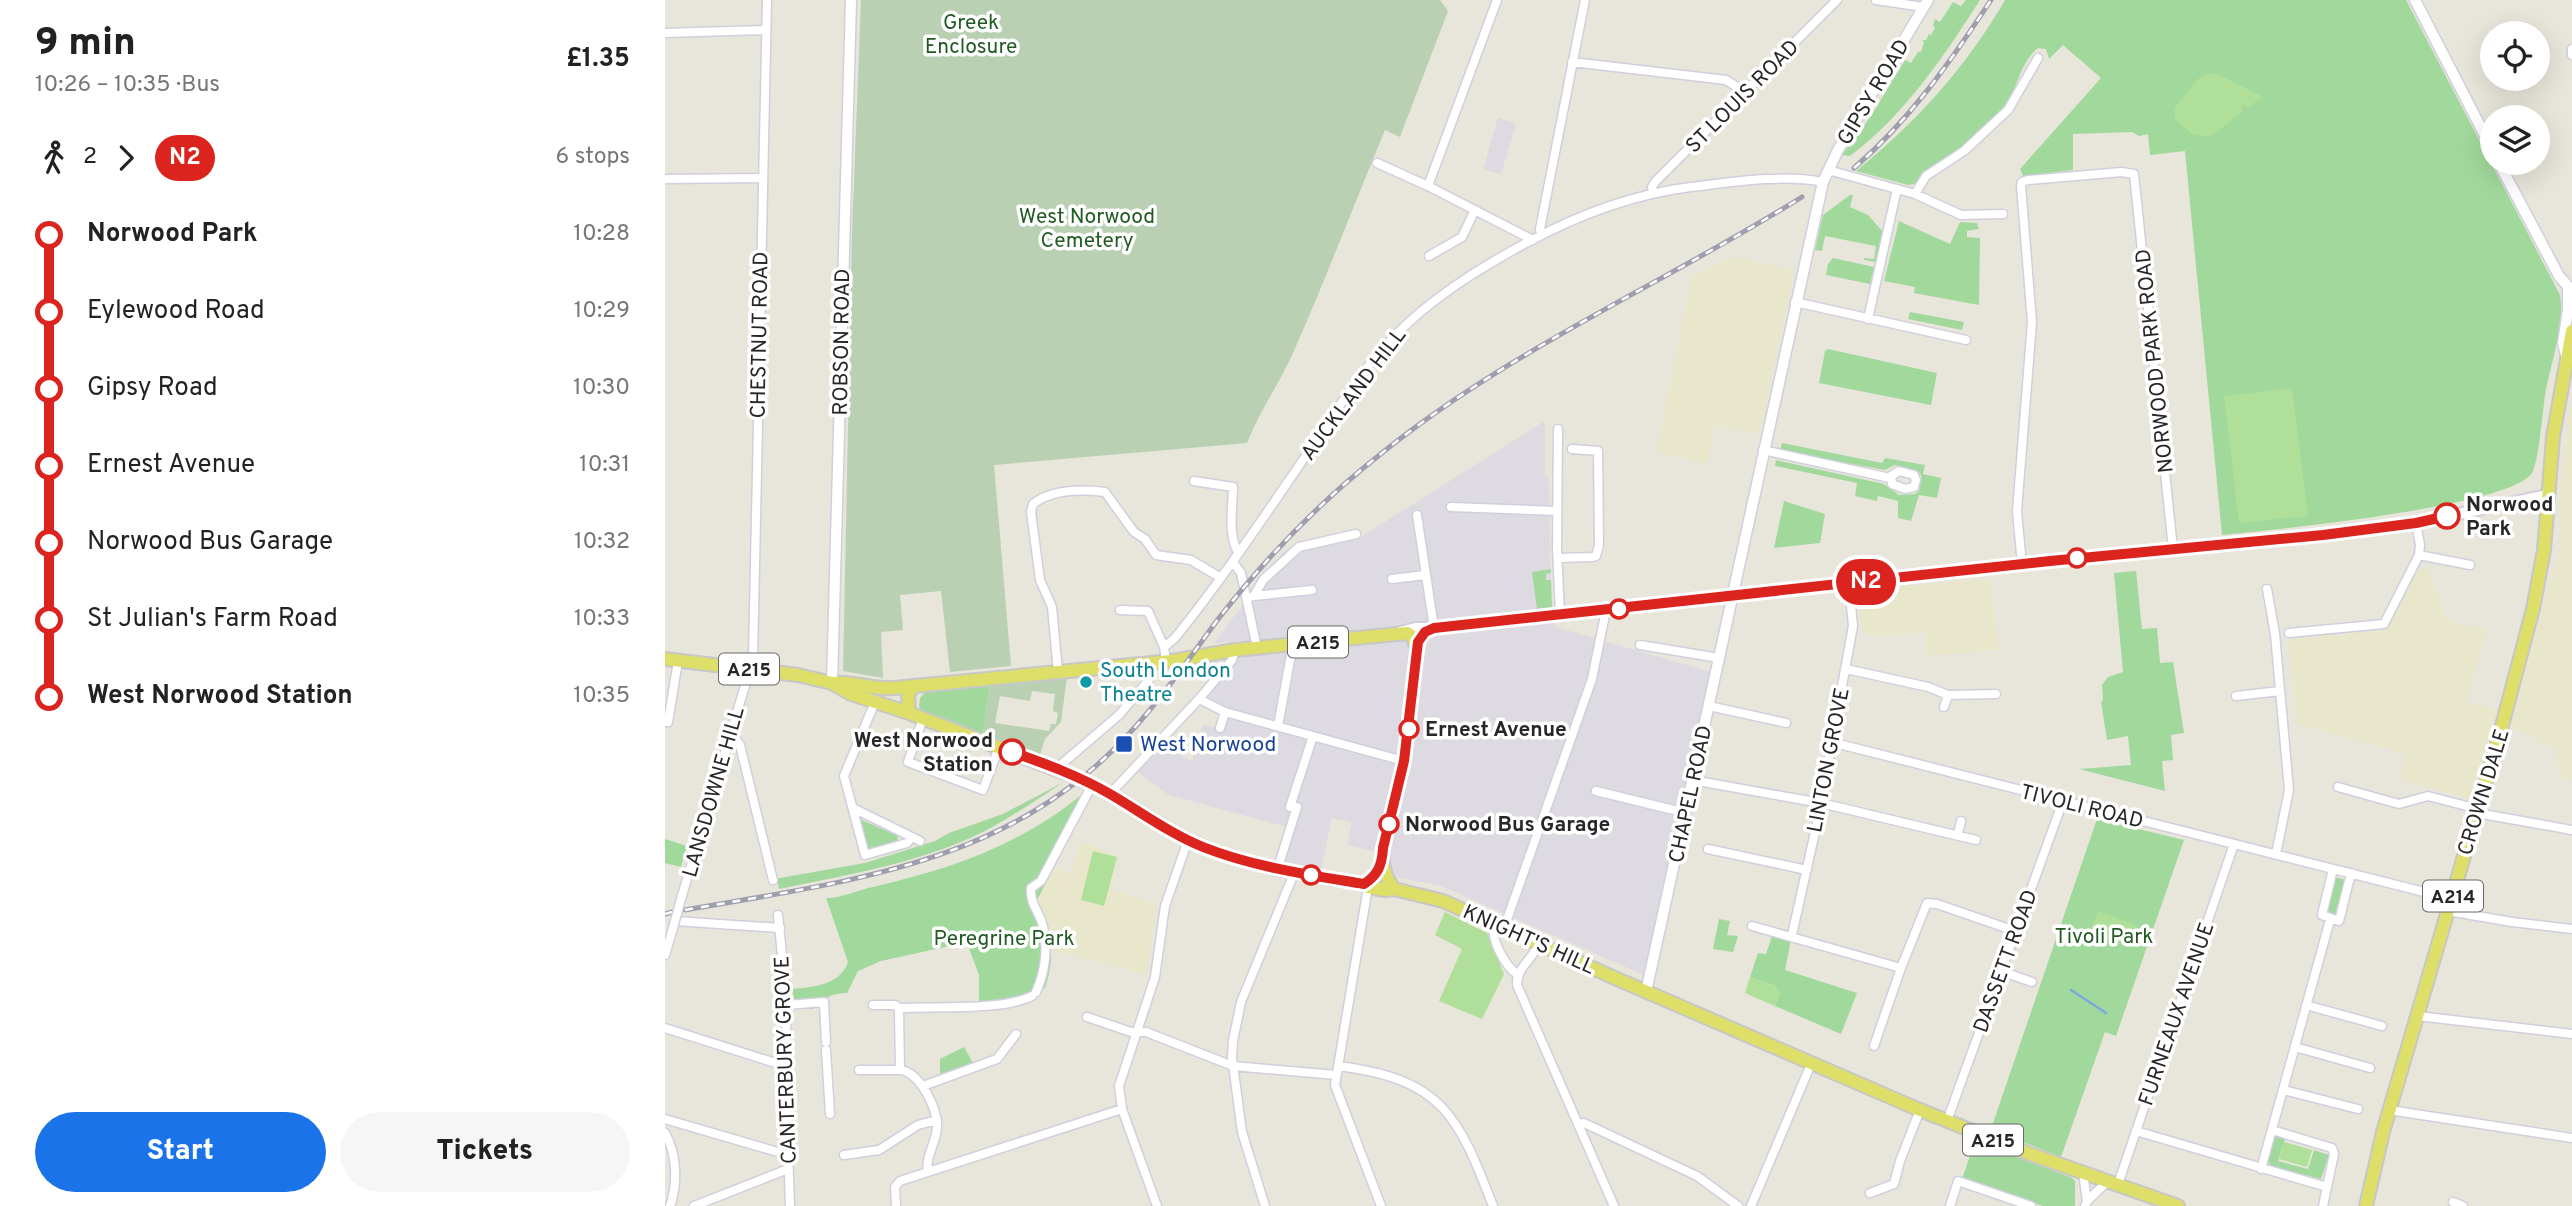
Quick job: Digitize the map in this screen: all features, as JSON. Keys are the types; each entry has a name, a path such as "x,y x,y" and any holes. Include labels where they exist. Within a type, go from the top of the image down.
{"main road":[{"name":"A214","path":"2547,495 2553,438 2572,331"},
{"path":"1400,632 1416,628 2323,535 2416,523 2547,495"},
{"name":"CROWN DALE","path":"2366,1206 2389,1110 2518,670 2544,550 2547,495"},
{"path":"1394,889 1386,878 1382,863 1383,848 1404,761 1417,649 1422,635 1434,628"},
{"name":"A215","path":"672,660 798,675 832,683 845,682 882,689 1166,661 1235,650 1400,632"},
{"path":"1400,632 1413,637 1417,649"},
{"name":"A215","path":"832,683 843,691 875,702"},
{"path":"909,713 908,694 914,686"},
{"name":"KNIGHT'S HILL","path":"875,702 1057,768 1110,794 1188,840 1225,855 1443,901 1920,1110 2083,1173 2178,1206"},
{"path":"1366,885 1382,863"}],"street":[{"name":"CHESTNUT ROAD","path":"750,669 753,659 767,0"},
{"name":"ROBSON ROAD","path":"832,683 851,0"},
{"path":"1428,186 1497,0"},
{"path":"1541,235 1585,0"},
{"name":"ST LOUIS ROAD","path":"1653,193 1655,182 1837,0"},
{"path":"1876,0 1926,3"},
{"path":"2419,1 2480,125"},
{"name":"GIPSY ROAD","path":"1733,597 1823,182 1926,3"},
{"path":"665,33 766,30"},
{"path":"2572,49 2572,55"},
{"path":"1915,194 1926,176 1964,152 2008,110 2039,58"},
{"path":"1572,62 1726,80 1745,92"},
{"path":"1377,163 1532,240"},
{"path":"1828,170 1915,194 1961,215 2003,214"},
{"name":"NORWOOD PARK ROAD","path":"2022,565 2017,501 2032,329 2022,182 2133,173 2173,549"},
{"path":"2505,175 2559,276 2570,290 2563,343 2566,356"},
{"path":"665,179 762,178"},
{"name":"AUCKLAND HILL","path":"1164,647 1175,638 1239,554 1347,396 1398,333 1418,314 1472,273 1578,217 1653,193 1759,181 1796,179 1823,182"},
{"path":"1868,318 1897,190"},
{"path":"1429,256 1462,237 1475,210"},
{"path":"1795,302 1966,340"},
{"path":"1558,429 1560,615"},
{"path":"1558,558 1593,557 1596,556 1599,545 1598,451 1572,449"},
{"path":"1763,450 1890,478"},
{"path":"1194,481 1233,487 1233,538 1239,554"},
{"path":"1058,672 1053,610 1040,580 1031,508 1047,494 1105,492 1134,533 1145,539 1156,555 1191,560 1221,578"},
{"path":"1451,507 1557,511"},
{"path":"1417,515 1434,628"},
{"path":"2289,633 2384,624 2392,603 2419,555 2416,523"},
{"path":"1251,597 1263,580 1299,547 1356,534"},
{"path":"2419,555 2470,565"},
{"path":"1233,562 1251,597 1257,648"},
{"path":"1392,579 1425,575"},
{"name":"LINTON GROVE","path":"1792,935 1821,803 1846,669 1853,625 1849,584"},
{"path":"2267,589 2275,634 2289,790 2276,854"},
{"path":"1251,597 1312,590"},
{"name":"CHAPEL ROAD","path":"1646,992 1733,597"},
{"path":"1120,610 1148,611 1164,647 1166,661"},
{"path":"1518,975 1508,967 1492,933 1499,925 1593,679 1606,610"},
{"path":"1277,726 1293,644"},
{"path":"1640,645 1719,658"},
{"path":"1110,794 1199,699 1232,660 1235,650"},
{"path":"665,722 672,660"},
{"path":"1057,768 1119,715 1148,681 1152,662"},
{"name":"LANSDOWNE HILL","path":"665,955 677,923 681,899 750,669"},
{"path":"1846,669 1928,687 1948,695 1996,694"},
{"path":"2236,696 2280,691"},
{"path":"1944,707 1948,695"},
{"path":"1199,699 1225,712 1404,761"},
{"path":"875,702 844,776 855,809 865,855 907,843 911,838"},
{"path":"1709,706 1786,723"},
{"path":"1220,728 1225,712"},
{"path":"923,718 908,762 921,767 983,790 999,747"},
{"path":"729,735 740,745 773,880"},
{"path":"1277,867 1297,807 1290,807 1313,736"},
{"name":"TIVOLI ROAD","path":"1831,742 2351,873 2512,922 2572,929"},
{"path":"1692,780 1821,803 1976,839"},
{"path":"873,1005 895,1005 899,1008 1019,1003 1034,994 1044,963 1045,935 1030,898 1031,888 1041,881 1089,783"},
{"path":"2338,787 2399,804 2428,796 2478,811 2572,830"},
{"path":"1596,791 1686,813"},
{"name":"DASSETT ROAD","path":"1947,1121 2063,801"},
{"path":"855,809 921,841"},
{"path":"1958,834 1961,821"},
{"path":"1157,1206 1122,1109 1119,1086 1156,975 1166,899 1188,840"},
{"name":"FURNEAUX AVENUE","path":"2113,1183 2136,1131 2234,844"},
{"path":"1708,849 1807,870"},
{"path":"2333,869 2322,915 2330,920 2339,920 2351,873"},
{"path":"1265,1206 1242,1132 1233,1066 1233,1041 1238,1010 1294,871"},
{"path":"1366,885 1337,1071 1337,1094 1381,1206"},
{"path":"1874,1045 1927,904 1937,904 2015,931"},
{"name":"CANTERBURY GROVE","path":"778,915 787,1004 785,1066 790,1206"},
{"path":"2261,1169 2330,920"},
{"path":"677,923 780,928"},
{"path":"1752,926 1792,935 1901,968"},
{"path":"1539,943 1535,953 1518,975 1517,985 1614,1206"},
{"path":"2001,971 2032,982"},
{"path":"787,1004 824,1002 829,1114"},
{"path":"2306,1005 2382,1026"},
{"path":"899,1008 900,1070"},
{"path":"2418,1016 2572,1034"},
{"path":"1087,1017 1137,1033 1146,1032 1233,1066 1376,1072 1395,1078 1419,1090 1442,1107 1460,1129 1470,1147 1493,1206"},
{"path":"665,1028 785,1066"},
{"path":"923,1086 997,1059 1016,1034"},
{"path":"2295,1046 2369,1068"},
{"path":"1752,1206 1811,1064"},
{"path":"859,1070 907,1071 923,1086 937,1120 928,1172"},
{"path":"2284,1090 2358,1109"},
{"path":"896,1206 896,1184 900,1181 1122,1109"},
{"path":"1870,1194 1894,1184 1920,1110"},
{"path":"2389,1110 2572,1138"},
{"path":"665,1118 787,1155"},
{"path":"844,1156 879,1150 918,1125 937,1120"},
{"path":"670,1206 675,1186 674,1161 670,1141 665,1132 681,1122"},
{"path":"1579,1124 1584,1123 1697,1176 1738,1206"},
{"path":"2272,1130 2332,1148 2334,1154 2323,1206"},
{"path":"2136,1131 2327,1187"},
{"path":"694,1206 788,1169"},
{"path":"2083,1173 2086,1203"},
{"path":"1950,1206 1958,1181 2031,1206"},
{"path":"2086,1203 2113,1183"},
{"path":"2453,1202 2463,1206"}],"shaded area":[{"path":"1498,118 1516,124 1501,174 1483,169"},
{"path":"1734,257 1794,270 1760,434 1715,425 1707,464 1656,452 1692,276"},
{"path":"2572,393 2572,781 2562,780 2554,747 2538,742 2539,737 2510,729 2561,544 2561,481"},
{"path":"1545,421 1545,476 1549,477 1552,607 1556,627 1711,672 1644,975 1441,886 1396,877 1387,854 1347,845 1352,822 1332,818 1321,870 1281,862 1290,828 1169,795 1135,770 1159,744 1192,761 1203,725 1218,728 1223,705 1207,696 1235,662 1242,641 1214,643 1282,553 1299,547 1359,538"},
{"path":"2428,568 2445,616 2451,622 2487,629 2466,702 2497,710 2470,799 2400,780 2406,754 2296,724 2289,639 2384,630 2411,571"},
{"path":"1990,579 1999,650 1925,656 1926,631 1887,636 1861,633 1865,629 1861,625 1858,590"},
{"path":"1080,841 1119,856 1111,890 1156,904 1147,975 1053,950 1036,902 1055,868 1072,874"}],"green space":[{"name":"West Norwood Cemetery","path":"861,0 1440,0 1448,11 1400,137 1385,130 1293,353 1247,443 994,465 1011,666 950,672 941,591 900,595 903,630 881,632 883,678 843,671 852,232"},
{"path":"1966,0 1980,0 1922,84 1870,140 1850,156 1842,155 1871,116 1905,60 1911,63 1918,52 1921,52 1924,42 1922,40 1931,35 1935,28 1935,19 1940,22 1953,2 1961,6"},
{"name":"Norwood Park","path":"2005,0 2406,0 2480,142 2480,175 2497,175 2560,295 2561,317 2532,473 2514,485 2437,506 2387,515 2222,535 2185,151 2150,155 2148,134 2073,134 2073,170 2023,176 2020,169 2101,78 2063,45 2049,59 2046,49 2038,48 2027,61 2007,102 1992,120 1914,184 1908,185 1856,171 1878,153 1939,92"},
{"path":"2209,73 2220,75 2263,97 2247,108 2244,105 2241,107 2243,111 2212,136 2193,135 2175,119 2174,113 2176,106 2198,79"},
{"path":"1853,195 1850,207 1868,215 1883,232 1876,262 1864,258 1874,259 1876,246 1825,236 1822,251 1815,250 1823,215"},
{"path":"1899,221 1950,244 1960,222 1977,223 1979,229 1967,231 1967,237 1980,238 1979,305 1914,293 1915,287 1884,281"},
{"path":"1833,258 1874,267 1870,284 1826,275 1828,264"},
{"path":"1910,312 1964,322 1962,330 1908,319"},
{"path":"1828,349 1937,373 1931,405 1819,383 1825,351"},
{"path":"2292,388 2308,516 2239,523 2224,396"},
{"path":"1782,443 1882,463 1885,458 1925,465 1923,474 1941,478 1937,498 1919,495 1911,521 1898,518 1898,501 1878,496 1877,501 1855,496 1857,483 1775,466 1776,460 1884,484 1899,495 1915,494 1919,491 1922,477 1919,472 1895,465 1885,470 1780,451"},
{"path":"1784,501 1825,514 1820,543 1774,548"},
{"path":"1551,569 1551,573 1546,574 1546,580 1551,580 1552,607 1537,609 1532,572"},
{"path":"2136,571 2142,629 2157,628 2160,663 2173,662 2184,733 2171,735 2173,760 2162,761 2165,791 2079,769 2131,765 2128,736 2107,740 2101,702 2102,685 2108,677 2123,672 2114,573"},
{"path":"1067,677 1061,722 1045,739 1039,758 983,734 990,684","holes":["1032,691 1055,694 1053,711 1058,713 1056,724 1051,724 1049,731 995,723 1000,696 1030,701"]},
{"path":"990,684 983,734 923,712 919,707 920,698 927,690"},
{"path":"1062,783 994,826 943,849 861,872 779,889 777,879 865,863 935,841 949,833 1003,814"},
{"name":"Peregrine Park","path":"1085,792 1092,795 1036,902 1050,944 1051,964 1045,988 1024,994 1021,998 979,1002 979,975 967,943 881,961 858,971 847,993 828,997 813,1009 796,1008 792,989 817,986 833,980 848,962 826,898 903,880 959,863 1036,827"},
{"name":"Tivoli Park","path":"2097,819 2184,840 2116,1036 2105,1032 2061,1157 1991,1129"},
{"path":"862,820 898,836 897,842 868,850 860,824"},
{"path":"665,839 687,846 681,867 665,863"},
{"path":"1093,851 1117,857 1104,906 1081,900"},
{"path":"2335,877 2346,880 2335,915 2327,912"},
{"path":"2098,911 2136,925 2128,947 2090,933"},
{"path":"1445,912 1487,933 1504,974 1482,1019 1439,1001 1462,949 1435,935"},
{"path":"1719,919 1730,921 1727,935 1738,936 1733,952 1713,949"},
{"path":"1773,933 1791,939 1785,970 1857,993 1841,1034 1775,1006 1780,992 1775,986 1750,977 1758,953 1766,954"},
{"path":"1750,977 1775,986 1780,992 1775,1006 1745,993"},
{"path":"964,1047 973,1063 940,1074 940,1059"},
{"path":"2275,1136 2285,1139 2278,1161 2308,1169 2314,1150 2329,1155 2321,1179 2270,1166 2268,1161"},
{"path":"1975,1141 2072,1178 2075,1181 2075,1206 2043,1206 1962,1179"},
{"path":"2284,1142 2312,1150 2307,1167 2279,1159"}],"waterway":[{"path":"2071,990 2106,1013"}],"railway":[{"path":"1854,168 1911,110 1945,67 1991,0"},
{"path":"685,910 870,875 929,858 985,837 1038,809 1089,772 1136,726 1255,574 1293,533 1377,457 1427,419 1531,351 1802,197"},
{"path":"665,914 672,912"}],"bus line":[{"name":"N2","path":"1012,752 1057,768 1092,785 1170,831 1206,848 1311,875 1364,884 1374,877 1382,863 1383,848 1404,761 1418,642 1425,632 1434,628 2050,561 2323,535 2416,523 2447,516"}],"place":[{"name":"Norwood Park","path":"2447,516"},
{"name":"South London Theatre","path":"1086,682"},
{"name":"Ernest Avenue","path":"1409,729"},
{"name":"West Norwood","path":"1124,744"},
{"name":"West Norwood Station","path":"1012,752"},
{"name":"Norwood Bus Garage","path":"1389,824"}],"park label":[{"name":"Greek Enclosure","path":"971,34"}]}
